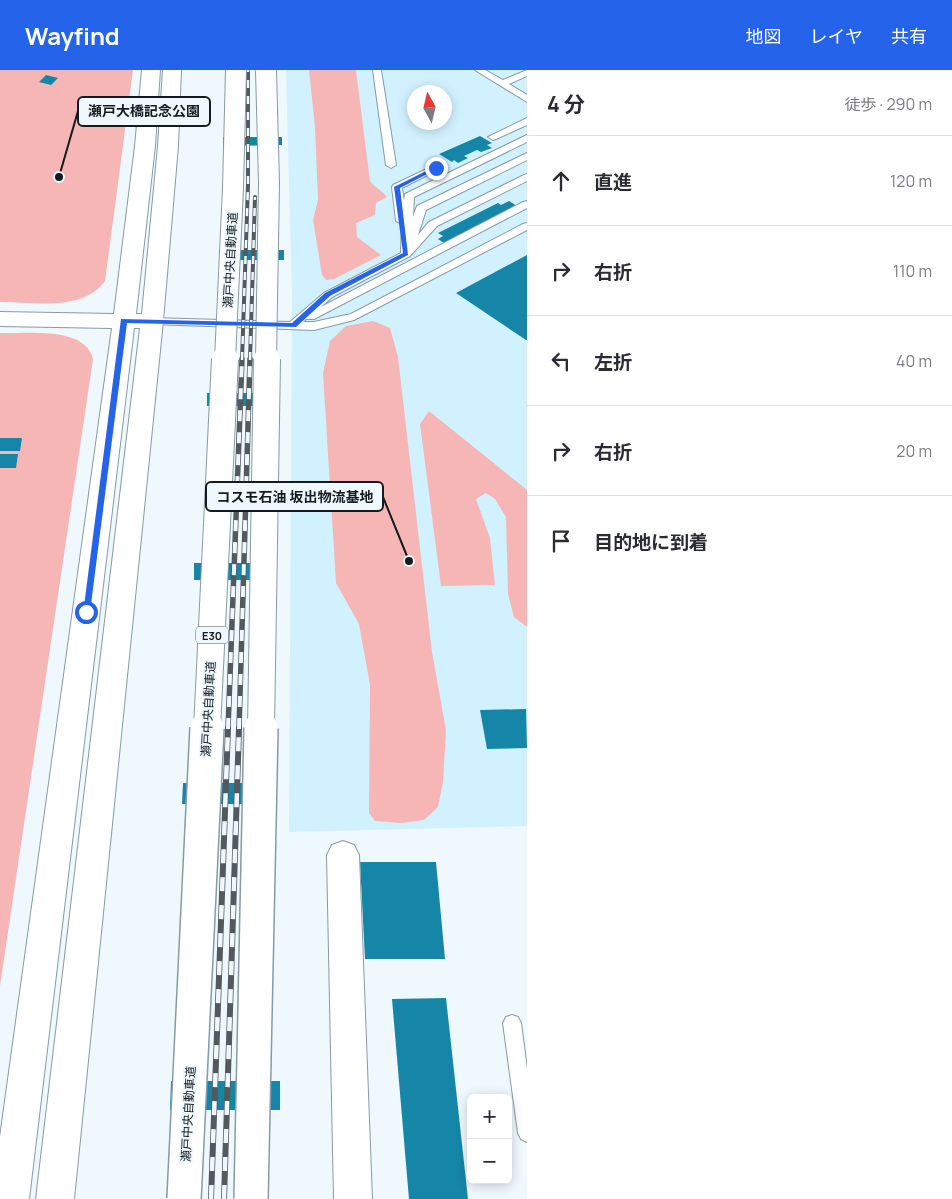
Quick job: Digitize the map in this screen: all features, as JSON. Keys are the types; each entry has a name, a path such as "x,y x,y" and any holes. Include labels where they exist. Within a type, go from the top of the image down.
{"main road":[{"path":"10,1199 124,321 145,146 151,70"},
{"path":"55,1199 152,321 168,146 172,70"},
{"name":"瀬戸中央自動車道","path":"184,1199 232,218 236,70"},
{"path":"251,1199 262,689 269,193 266,70"},
{"path":"0,319 152,321"},
{"path":"343,855 353,1199"}],"lane":[{"path":"377,70 392,164"},
{"path":"479,70 527,99"},
{"path":"502,84 527,73"},
{"path":"493,137 527,121"},
{"path":"406,254 409,196 527,138"},
{"path":"406,254 421,208 527,156"},
{"path":"406,254 397,187 436,168"},
{"path":"293,325 328,294 406,254 433,224 527,177"},
{"path":"293,325 527,204"},
{"path":"152,321 314,326 354,317 527,226"},
{"path":"512,1023 527,1133"}],"shaded area":[{"path":"0,70 133,70 105,281 95,291 84,297 71,301 43,304 0,302"},
{"path":"286,70 527,70 527,826 289,832 292,296"},
{"path":"309,70 356,70 370,181 387,197 376,203 375,215 356,223 357,237 381,255 334,279 326,280 322,275 313,220 318,200 315,127"},
{"path":"373,321 390,328 398,357 432,652 446,730 443,782 438,807 424,820 402,823 375,821 369,813 370,685 359,624 336,583 323,373 330,341 346,326"},
{"path":"0,333 39,333 67,337 79,341 88,348 93,359 0,986"},
{"path":"429,411 527,490 527,627 514,617 508,594 506,517 495,499 486,493 476,499 490,538 495,585 441,586 420,424"}],"building":[{"path":"46,75 58,78 51,85 39,82"},
{"path":"480,136 492,143 487,145 492,148 481,152 477,150 464,156 468,158 458,163 454,160 452,162 439,154"},
{"path":"223,137 282,137 282,145 223,146"},
{"path":"509,201 517,206 444,243 438,239 443,236 438,233 498,203 501,205"},
{"path":"219,250 284,250 284,260 219,260"},
{"path":"527,255 527,340 526,340 456,293"},
{"path":"207,393 280,393 280,406 207,406"},
{"path":"0,438 22,438 20,451 0,451"},
{"path":"0,454 18,454 16,468 0,468"},
{"path":"194,563 276,563 276,580 194,580"},
{"path":"526,709 527,748 487,749 480,710"},
{"path":"183,783 275,783 276,804 182,804"},
{"path":"360,862 436,862 445,959 365,959"},
{"path":"446,998 468,1199 409,1199 392,999"},
{"path":"171,1081 280,1081 280,1110 170,1110"}],"railway":[{"path":"242,360 248,185 248,70"},
{"path":"250,360 255,197"},
{"path":"228,729 242,359"},
{"path":"239,729 250,359"},
{"path":"211,1199 228,728"},
{"path":"224,1199 239,728"}],"place":[{"name":"瀬戸大橋記念公園","path":"59,177"},
{"name":"コスモ石油 坂出物流基地","path":"409,561"}],"route":[{"path":"86,612 124,321 293,325 328,294 406,254 397,187 436,168"}]}
